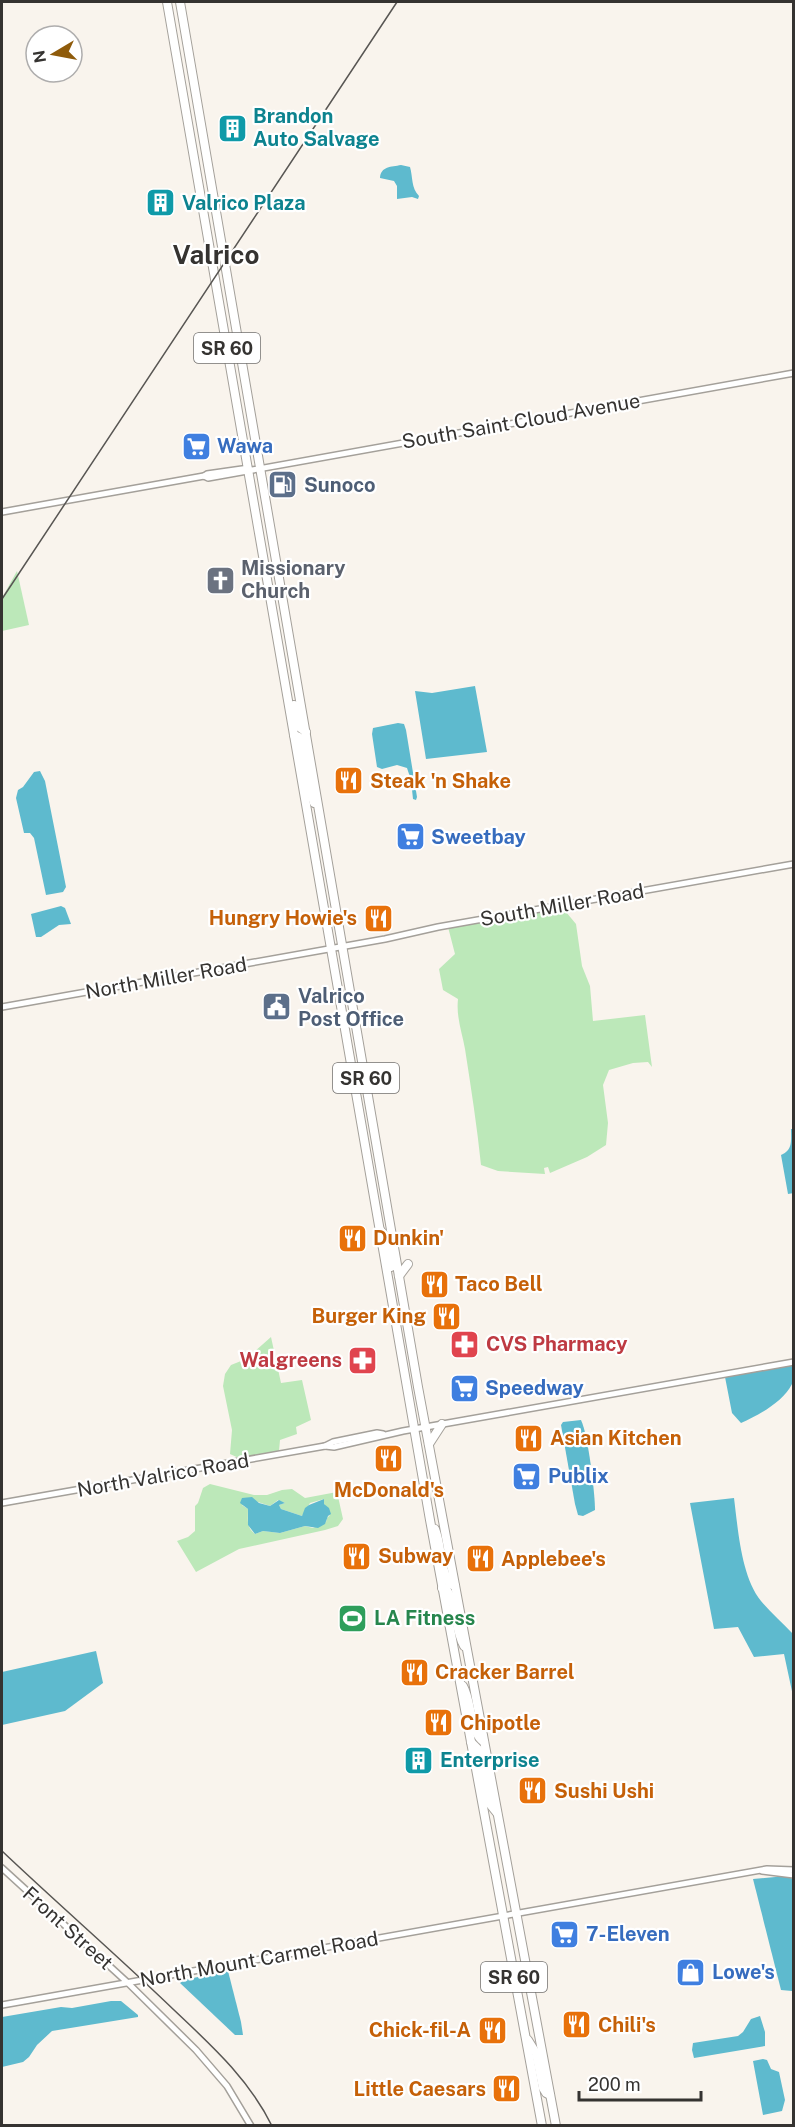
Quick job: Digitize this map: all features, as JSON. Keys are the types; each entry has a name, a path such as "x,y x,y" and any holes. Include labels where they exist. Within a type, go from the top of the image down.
{"highway":[{"name":"SR 60","path":"167,2 442,1588 542,2126"},
{"name":"SR 60","path":"180,2 425,1427 556,2126"},
{"path":"281,657 293,697 298,725 306,732"},
{"path":"294,735 302,742 311,794 320,812"},
{"path":"355,1085 367,1083"},
{"path":"379,1227 386,1240 391,1266"},
{"path":"399,1276 408,1264"},
{"path":"429,1445 442,1424"},
{"path":"430,1520 440,1540 446,1578 450,1584 455,1586"},
{"path":"442,1588 446,1589 451,1597 458,1635 467,1652"},
{"path":"459,1680 468,1696 477,1735 484,1742"},
{"path":"471,1742 479,1750 489,1803 498,1814"},
{"path":"525,2036 536,2053 543,2088 550,2095"}],"street":[{"name":"South Saint Cloud Avenue","path":"2,512 204,476 208,478 794,373"},
{"name":"South Miller Road","path":"331,948 794,864"},
{"name":"North Miller Road","path":"2,1007 331,948"},
{"name":"North Valrico Road","path":"2,1503 325,1446 333,1442 377,1433 385,1434 794,1362"},
{"name":"Front Street","path":"2,1868 128,1983 196,2050 227,2086 251,2126"},
{"path":"761,1871 767,1869 794,1870"},
{"name":"North Mount Carmel Road","path":"2,2006 761,1871"},
{"path":"761,1871 794,1875"}],"green space":[{"path":"17,571 29,625 2,631 2,598"},
{"path":"553,909 566,912 576,924 582,966 590,986 593,1021 645,1015 652,1067 648,1062 633,1063 609,1070 603,1085 608,1123 606,1145 587,1157 550,1173 548,1167 544,1168 545,1174 498,1171 481,1165 458,999 443,990 439,969 455,954 448,927"},
{"path":"271,1337 281,1383 302,1380 311,1420 296,1427 297,1434 280,1440 279,1451 241,1459 230,1454 232,1430 223,1386 225,1374 231,1365 246,1359"},
{"path":"210,1484 254,1495 267,1495 292,1489 305,1498 337,1492 343,1519 338,1526 325,1530 239,1549 196,1572 177,1541 188,1537 195,1531 195,1506 203,1488","holes":["324,1499 330,1515 326,1522 313,1528 305,1526 280,1533 263,1531 255,1534 249,1526 248,1509 242,1505 255,1501 270,1506 278,1500 285,1503 279,1505 281,1509 302,1516 310,1503"]}],"water":[{"path":"401,165 410,167 418,199 412,197 397,199 397,186 394,181 380,178 384,169"},
{"path":"475,686 487,752 426,759 415,691 432,693"},
{"path":"404,724 406,730 416,800 413,799 407,768 397,765 382,769 377,767 373,728"},
{"path":"40,771 45,781 66,887 63,892 46,895 34,838 30,833 24,833 16,798 18,790 34,772"},
{"path":"61,906 65,908 71,924 59,925 41,937 36,937 31,914"},
{"path":"791,1129 793,1129 794,1193 788,1194 781,1155 788,1151"},
{"path":"793,1364 793,1382 783,1397 763,1412 741,1423 732,1413 725,1377"},
{"path":"581,1420 589,1450 595,1510 583,1516 578,1515 575,1504 561,1425 563,1422"},
{"path":"252,1497 259,1503 270,1506 279,1500 285,1503 279,1505 281,1509 302,1516 305,1508 324,1499 324,1504 329,1508 331,1514 325,1524 318,1528 305,1526 280,1533 263,1531 255,1534 248,1525 248,1509 240,1503 242,1498"},
{"path":"734,1498 745,1566 754,1591 793,1634 793,1696 784,1654 754,1657 738,1627 714,1629 690,1503"},
{"path":"96,1651 103,1683 65,1711 2,1725 2,1672"},
{"path":"786,1876 793,1879 792,1991 781,1990 753,1879"},
{"path":"228,1971 243,2035 235,2035 180,1983 183,1980"},
{"path":"121,2001 138,2017 52,2031 23,2062 2,2067 2,2017"},
{"path":"760,2016 765,2032 765,2046 694,2058 693,2043 738,2036 751,2019"},
{"path":"767,2060 771,2069 779,2072 785,2100 782,2111 763,2115 753,2061"}],"railway":[{"path":"2,599 397,2"},
{"path":"2,1851 215,2050 241,2078 272,2126"}],"place":[{"name":"Brandon Auto Salvage","path":"232,128"},
{"name":"Valrico Plaza","path":"161,203"},
{"name":"Wawa","path":"196,446"},
{"name":"Sunoco","path":"283,485"},
{"name":"Missionary Church","path":"220,580"},
{"name":"Steak 'n Shake","path":"349,781"},
{"name":"Sweetbay","path":"410,837"},
{"name":"Hungry Howie's","path":"378,918"},
{"name":"Valrico Post Office","path":"277,1007"},
{"name":"Dunkin'","path":"352,1238"},
{"name":"Taco Bell","path":"434,1284"},
{"name":"Burger King","path":"447,1316"},
{"name":"CVS Pharmacy","path":"465,1344"},
{"name":"Walgreens","path":"363,1360"},
{"name":"Speedway","path":"464,1388"},
{"name":"Asian Kitchen","path":"529,1438"},
{"name":"McDonald's","path":"389,1459"},
{"name":"Publix","path":"527,1476"},
{"name":"Subway","path":"357,1556"},
{"name":"Applebee's","path":"480,1559"},
{"name":"LA Fitness","path":"353,1618"},
{"name":"Cracker Barrel","path":"414,1672"},
{"name":"Chipotle","path":"439,1723"},
{"name":"Enterprise","path":"419,1760"},
{"name":"Sushi Ushi","path":"533,1791"},
{"name":"7-Eleven","path":"565,1934"},
{"name":"Lowe's","path":"691,1972"},
{"name":"Chili's","path":"577,2025"},
{"name":"Chick-fil-A","path":"492,2030"},
{"name":"Little Caesars","path":"507,2089"}],"district":[{"name":"Valrico","path":"216,254"}]}
